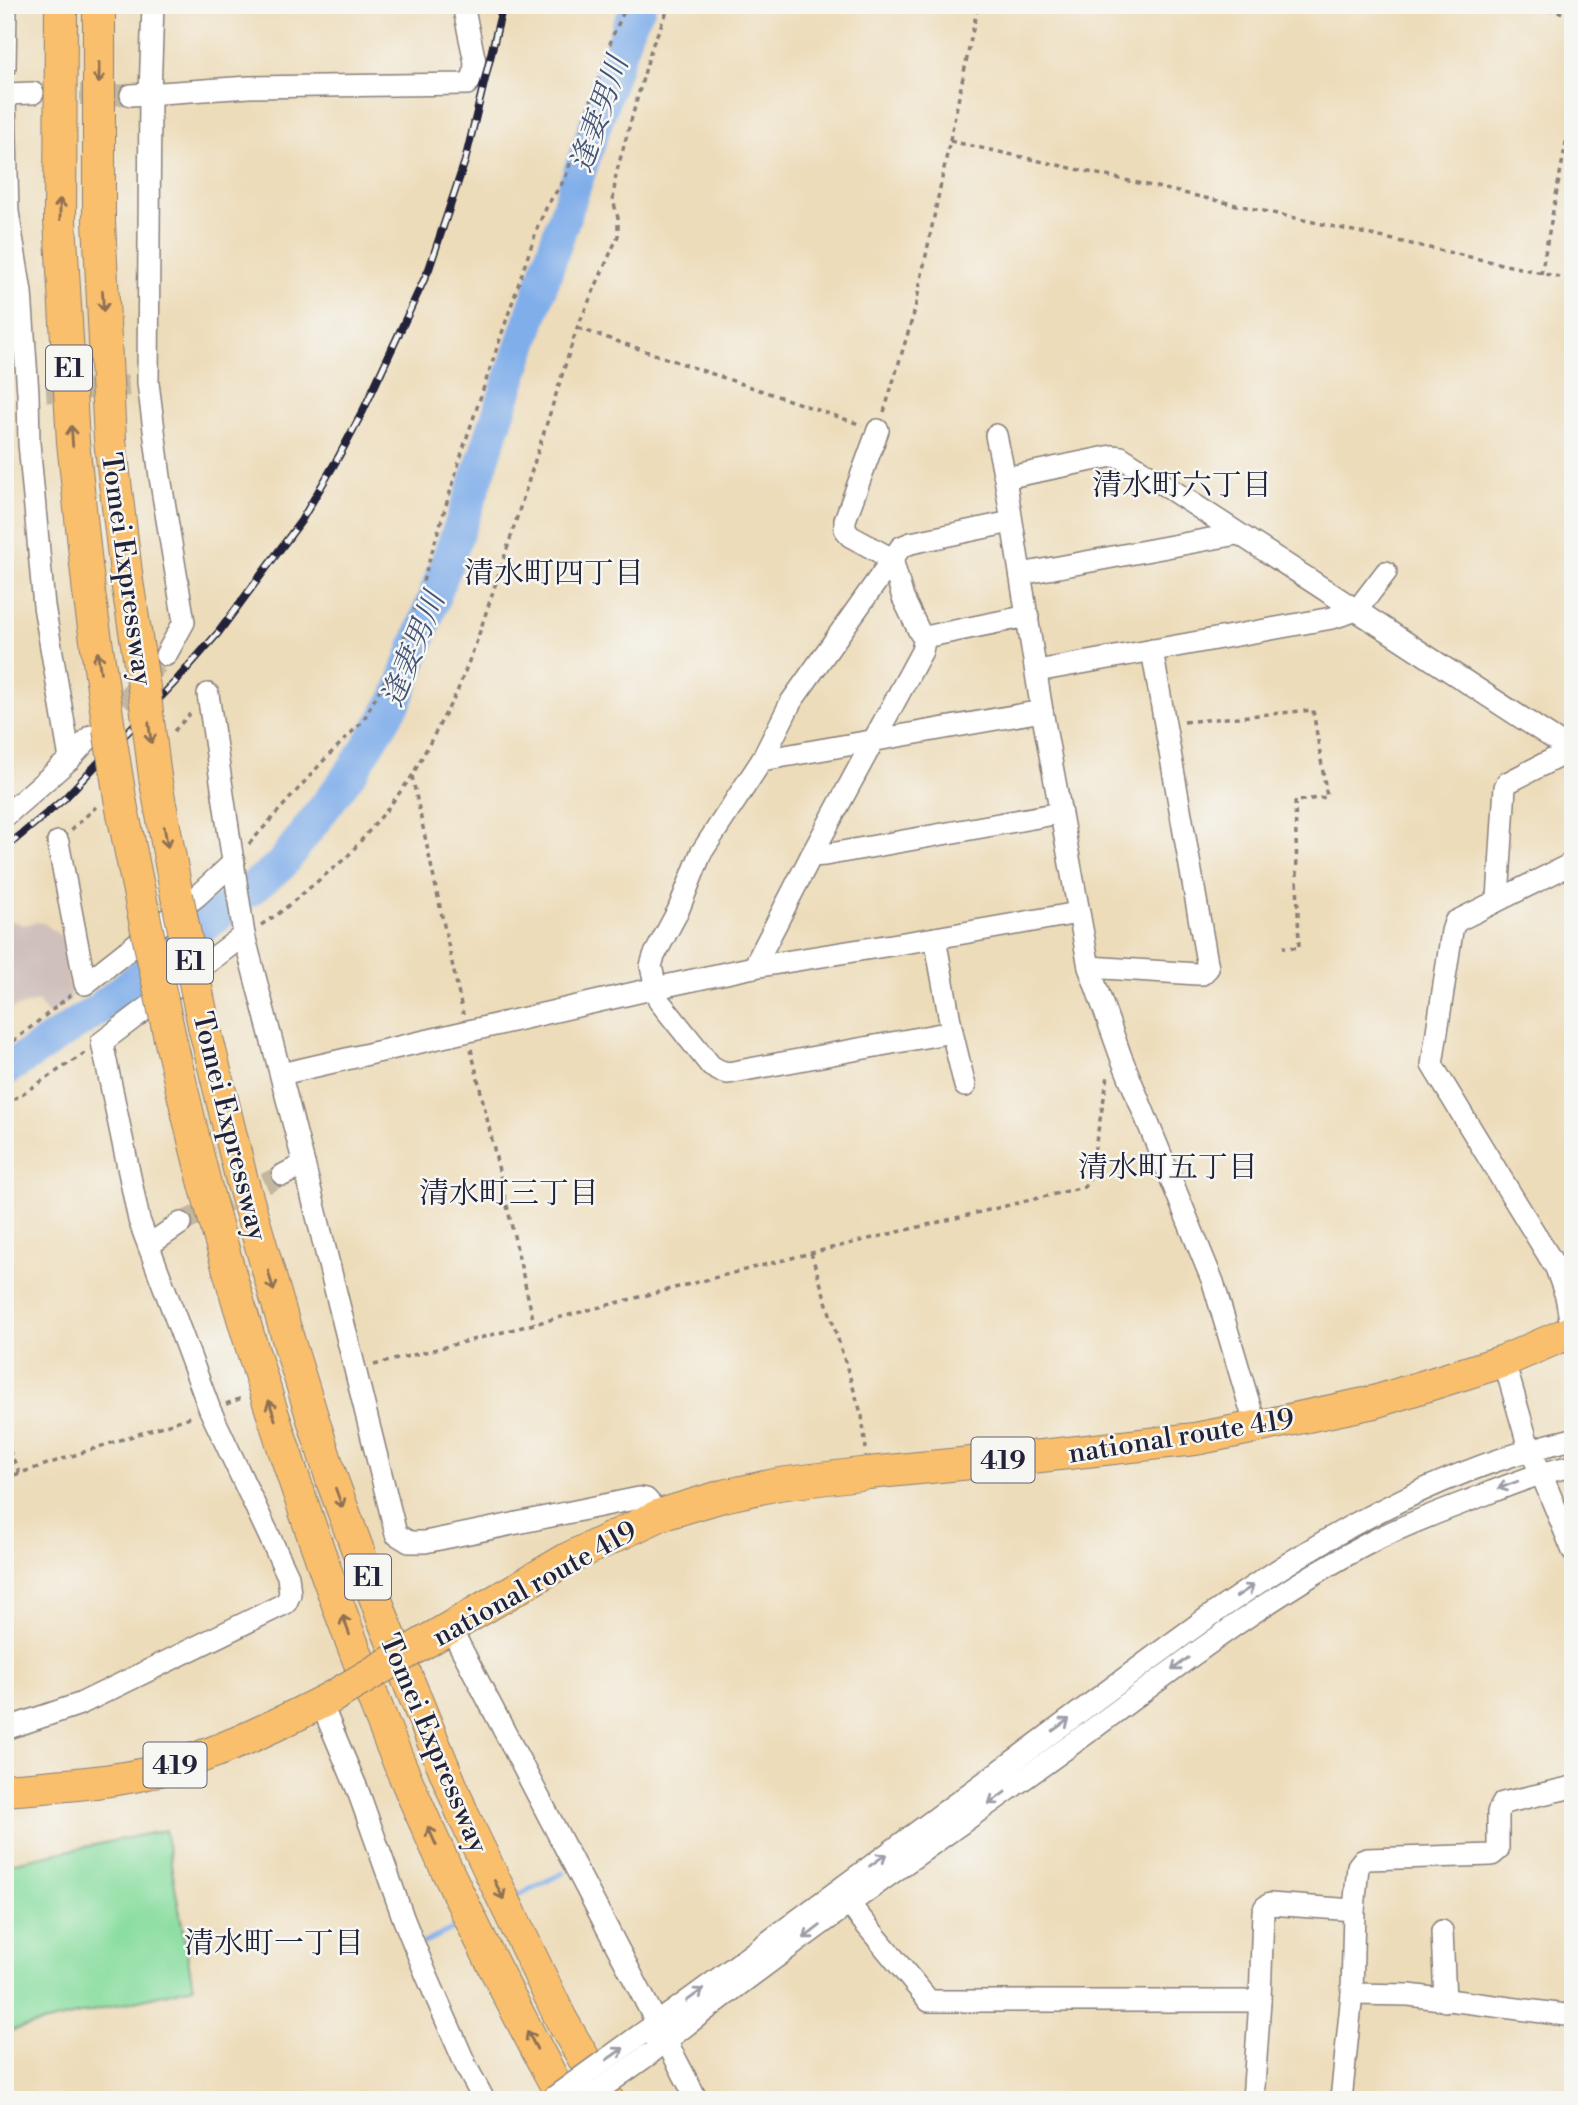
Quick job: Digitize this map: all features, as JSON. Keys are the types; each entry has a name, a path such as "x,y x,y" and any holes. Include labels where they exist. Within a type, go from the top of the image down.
{"highway":[{"name":"Tomei Expressway","path":"61,5 60,220 73,442 100,733 121,804 170,1038 206,1188 256,1360 299,1494 398,1759 480,1940 564,2100"},
{"name":"Tomei Expressway","path":"99,5 99,222 110,440 155,777 204,1026 241,1177 291,1349 333,1483 385,1624 464,1817 561,2019 608,2100"},
{"name":"national route 419","path":"5,1790 70,1785 142,1774 193,1760 243,1741 326,1700 569,1558 660,1515 723,1496 868,1473 1195,1439 1374,1402 1504,1361 1573,1331"}],"street":[{"path":"5,67 6,5"},
{"path":"153,5 140,95 144,384 184,622 166,655"},
{"path":"140,95 249,86 467,84 474,76 475,62 463,5"},
{"path":"5,94 33,93"},
{"path":"5,100 8,212 37,392 29,443 44,606 70,759"},
{"path":"878,430 845,520 845,529 850,536 892,559 903,598 920,634 925,637 1028,616"},
{"path":"996,435 1089,967 1121,1057 1213,1282 1256,1427"},
{"path":"1005,478 1112,456 1121,457 1572,750"},
{"path":"952,1032 728,1073 712,1066 669,1016 659,1001 651,966 653,956 678,911 701,853 762,760 791,702 901,547 1011,522"},
{"path":"1021,574 1237,534"},
{"path":"1037,671 1332,618 1357,610 1386,572"},
{"path":"754,967 922,651 925,637"},
{"path":"1089,967 1197,974 1202,974 1208,968 1152,650"},
{"path":"208,694 244,931 396,1534 409,1542 425,1542 639,1498 646,1499 660,1515"},
{"path":"762,760 1042,710"},
{"path":"5,816 100,733"},
{"path":"1498,900 1507,783 1572,750"},
{"path":"811,856 1060,813"},
{"path":"58,842 85,984 235,868"},
{"path":"1573,863 1455,922 1432,1065 1556,1268 1566,1296 1573,1331"},
{"path":"281,1074 754,967 1078,913"},
{"path":"5,1729 80,1704 286,1603 290,1594 288,1576 210,1410 139,1220 102,1042 244,931"},
{"path":"935,938 965,1086"},
{"path":"283,1175 304,1164"},
{"path":"149,1245 181,1223"},
{"path":"1504,1361 1529,1448 1573,1551"},
{"path":"550,2100 662,2032 1223,1605 1318,1544 1376,1511 1529,1448 1573,1439"},
{"path":"662,2032 849,1904 1216,1637 1322,1570 1371,1542 1420,1520 1541,1473 1573,1466"},
{"path":"439,1635 662,2032 697,2100"},
{"path":"326,1700 404,1920 467,2068 484,2100"},
{"path":"1341,2100 1352,1994 1354,1910 1359,1866 1362,1861 1492,1855 1497,1850 1497,1812 1503,1803 1573,1787"},
{"path":"849,1904 929,2001 1260,2001"},
{"path":"1253,2100 1265,1907 1270,1904 1354,1910"},
{"path":"1442,1931 1445,2001"},
{"path":"1352,1994 1409,1995 1573,2016"},
{"path":"585,2100 644,2045"}],"path":[{"path":"235,868 325,759 363,721 394,663 411,621 464,446 538,226 548,204 565,179 613,35 626,5"},
{"path":"244,931 278,914 347,858 412,776 457,692 476,643 577,328 618,236 618,218 613,200 616,174 652,46 670,5"},
{"path":"577,328 878,430 914,313 978,5"},
{"path":"1528,5 1573,15"},
{"path":"1541,274 1573,106"},
{"path":"949,141 1573,280"},
{"path":"1164,724 1313,710 1327,797 1296,801 1299,948 1283,947"},
{"path":"5,1048 85,984"},
{"path":"5,1105 102,1042"},
{"path":"354,1370 811,1252 1087,1185 1109,1072 1121,1057"},
{"path":"811,1252 862,1416 868,1473"},
{"path":"5,1478 246,1396"},
{"path":"5,1441 20,1474"}],"shaded area":[{"path":"5,918 24,925 44,923 63,938 71,1000 48,1015 38,1001 5,1011"}],"green space":[{"path":"165,1830 193,1987 5,2032 5,1864"}],"waterway":[{"name":"逢妻男川","path":"5,1070 99,1009 281,865 354,768 397,699 471,496 628,27 640,5"},
{"path":"514,1897 563,1873"},
{"path":"424,1943 462,1924"}],"tunnel":[{"path":"49,94 131,95"},
{"path":"46,392 139,385"},
{"path":"101,725 166,655"},
{"path":"181,1223 283,1175"}],"railway":[{"path":"5,848 64,799 175,682 218,633 301,521 363,411 429,269 465,161 503,5"}],"district":[{"name":"清水町六丁目","path":"1182,485"},
{"name":"清水町四丁目","path":"554,573"},
{"name":"清水町五丁目","path":"1168,1167"},
{"name":"清水町三丁目","path":"509,1193"},
{"name":"清水町一丁目","path":"274,1943"}]}
